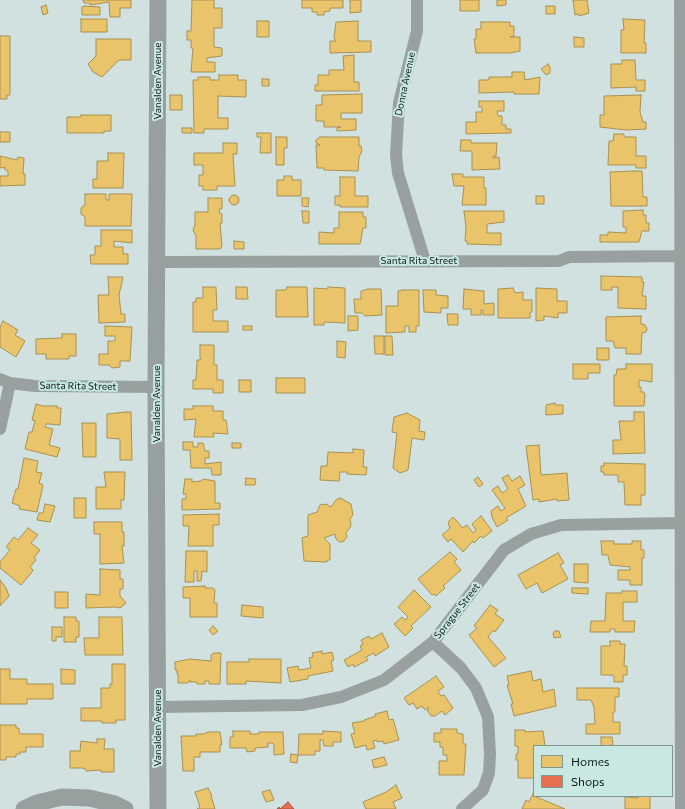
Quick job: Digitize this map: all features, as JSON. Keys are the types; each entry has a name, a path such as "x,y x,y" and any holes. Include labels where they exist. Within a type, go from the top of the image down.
{"main road":[{"name":"Vanalden Avenue","path":"158,0 158,262 156,387 158,809"},
{"path":"24,809 37,803 62,797 89,798 115,804 125,809"}],"street":[{"name":"Donna Avenue","path":"418,0 418,31 399,103 396,155 398,173 425,261"},
{"path":"680,0 682,14 679,256 681,809"},
{"name":"Santa Rita Street","path":"158,262 559,261 569,257 679,256"},
{"name":"Santa Rita Street","path":"5,381 35,386 156,387"},
{"path":"0,429 5,381"},
{"name":"Sprague Street","path":"158,707 302,705 341,697 384,680 433,642 504,550 532,534 561,525 680,523"},
{"path":"433,642 461,668 476,688 488,717 490,754 489,773 483,790 462,809"}],"building: Homes":[{"path":"83,0 131,0 131,8 120,8 120,17 110,17 109,2 90,5 90,3 84,3"},
{"path":"192,0 214,0 214,8 222,8 222,28 214,28 214,47 222,48 222,56 207,58 207,62 215,62 215,72 191,72 193,48 191,48 191,40 187,40 187,31 191,31"},
{"path":"302,0 343,0 343,8 330,8 330,11 324,12 324,15 317,15 317,12 312,12 312,8 302,8"},
{"path":"350,0 361,0 361,12 350,13"},
{"path":"460,0 479,0 479,11 460,11"},
{"path":"497,0 506,0 506,5 497,6"},
{"path":"573,0 587,0 589,13 579,16 579,14 575,15"},
{"path":"46,5 48,13 43,15 41,7"},
{"path":"546,6 555,6 555,14 546,14"},
{"path":"82,7 100,7 100,15 82,15"},
{"path":"81,19 107,19 107,32 81,32"},
{"path":"623,19 645,20 644,43 646,43 646,53 621,53 621,30 624,30"},
{"path":"257,21 269,21 269,37 257,37"},
{"path":"358,21 358,41 371,41 371,52 330,53 330,41 336,41 334,38 336,22"},
{"path":"481,22 510,22 510,26 514,26 514,36 510,37 520,37 520,51 510,53 476,53 474,39 476,39 476,29 481,29"},
{"path":"0,36 10,36 10,95 7,95 7,99 0,99"},
{"path":"574,37 584,38 584,47 574,47"},
{"path":"96,39 131,39 131,60 119,60 102,77 93,72 88,64 96,56"},
{"path":"354,55 354,82 359,82 359,91 315,91 315,85 318,85 318,75 329,75 329,70 344,70 343,56"},
{"path":"622,60 635,60 636,80 645,80 645,91 636,91 636,87 611,88 611,64 622,64"},
{"path":"548,64 550,67 550,73 546,75 541,69"},
{"path":"512,72 524,72 525,80 540,77 539,94 514,94 514,92 479,93 479,80 489,80 489,77 512,77"},
{"path":"219,75 238,75 238,80 246,80 246,97 218,96 218,118 228,118 228,129 204,129 204,133 194,133 193,80 198,80 198,77 210,77 210,80 219,80"},
{"path":"262,79 269,79 269,86 262,86"},
{"path":"362,94 362,113 341,113 341,119 356,119 356,130 337,131 337,128 341,127 324,127 324,121 316,121 316,105 322,105 322,95"},
{"path":"170,95 182,95 182,110 170,110"},
{"path":"641,95 640,112 643,122 646,122 646,129 626,130 600,127 600,115 604,115 604,96"},
{"path":"479,101 504,101 504,111 497,111 498,116 502,116 502,125 506,125 506,129 511,129 511,133 466,134 466,122 476,122 476,112 482,112 482,107 479,107"},
{"path":"81,115 111,115 111,131 104,131 104,133 67,133 67,117 81,117"},
{"path":"182,128 192,128 192,133 182,133"},
{"path":"0,132 10,132 10,142 0,142"},
{"path":"257,133 271,133 271,153 260,153 261,137 257,137"},
{"path":"614,134 624,134 624,137 636,137 636,156 646,156 646,168 636,168 636,165 608,165 609,141 613,141"},
{"path":"276,137 287,137 287,148 284,148 284,165 276,165"},
{"path":"320,137 359,137 359,146 361,146 362,151 359,157 358,171 324,170 324,168 317,168 316,145 320,145 316,143 316,140"},
{"path":"461,140 471,140 471,143 497,143 496,156 493,156 493,158 499,157 500,169 472,170 472,151 460,151"},
{"path":"223,143 237,143 237,154 233,154 235,186 217,186 217,190 203,190 203,186 199,186 199,175 203,175 203,165 194,165 194,153 223,153"},
{"path":"108,153 124,153 123,188 93,188 93,179 97,179 97,161 108,161"},
{"path":"0,156 17,160 18,157 24,158 23,174 25,174 25,185 0,186 0,176 8,176 8,171 4,169 5,167 0,168"},
{"path":"642,171 643,197 647,197 647,206 611,206 610,172"},
{"path":"452,174 463,174 463,177 484,177 484,188 486,188 486,205 462,205 464,186 454,186"},
{"path":"284,176 292,176 292,180 301,180 301,196 277,196 277,180 284,180"},
{"path":"340,177 355,177 355,196 368,196 368,207 340,207 340,205 335,205 335,196 340,196"},
{"path":"85,194 106,194 106,200 109,200 109,194 132,194 131,226 85,226 85,217 81,214 81,208 85,205"},
{"path":"232,195 236,195 238,196 238,204 232,205 229,202 229,198"},
{"path":"536,196 544,196 544,204 536,204"},
{"path":"208,198 222,198 222,209 219,209 220,214 222,214 222,223 220,223 222,246 220,249 196,249 196,236 193,230 195,225 195,212 208,212"},
{"path":"302,198 309,198 308,207 302,206"},
{"path":"643,210 643,215 646,215 646,223 649,223 649,231 642,231 639,242 600,242 600,235 608,235 608,232 626,233 626,227 623,227 623,211"},
{"path":"302,211 309,211 309,223 303,223"},
{"path":"464,211 504,211 504,222 487,224 487,233 501,233 501,245 467,244 467,241 465,241 466,227"},
{"path":"339,212 363,212 363,217 366,217 366,228 363,228 360,244 319,244 319,232 334,233 334,228 339,228"},
{"path":"101,230 132,230 132,243 114,241 114,247 123,247 123,254 128,254 128,264 91,264 90,255 95,255 95,246 101,246"},
{"path":"234,241 244,242 244,249 234,249"},
{"path":"601,276 642,277 642,282 644,282 642,296 646,296 646,309 618,308 618,287 612,287 612,290 601,290"},
{"path":"108,277 123,277 119,295 121,314 125,314 125,322 99,323 98,295 109,295"},
{"path":"203,287 216,287 217,310 213,310 213,321 228,321 228,332 193,332 193,302 196,302 196,298 203,298"},
{"path":"236,287 247,287 248,299 236,299"},
{"path":"287,287 307,287 308,317 276,317 276,290 286,290"},
{"path":"328,287 345,288 345,323 324,322 324,325 314,325 314,288 328,289"},
{"path":"513,288 515,293 523,292 523,300 532,300 532,312 530,312 530,318 498,318 498,289"},
{"path":"536,288 557,289 557,301 567,301 567,313 558,313 558,318 544,316 544,320 536,321"},
{"path":"368,289 381,289 382,315 365,316 362,313 355,313 354,299 361,299 361,291"},
{"path":"464,289 484,291 484,304 494,303 494,315 483,315 483,310 481,310 481,315 471,315 471,309 463,309"},
{"path":"419,290 419,326 416,326 416,332 409,332 409,326 405,326 405,332 386,333 386,306 398,306 398,291"},
{"path":"423,290 436,290 436,295 448,296 448,308 441,308 441,313 424,312"},
{"path":"447,314 458,314 458,325 448,325"},
{"path":"348,316 358,316 358,330 348,331"},
{"path":"641,316 641,324 645,325 647,329 646,332 642,333 641,354 626,354 626,348 615,348 613,341 606,341 606,317"},
{"path":"3,321 18,330 15,335 25,341 16,357 0,347 0,327"},
{"path":"105,326 132,327 130,361 120,361 120,367 112,368 109,365 99,365 99,354 108,354 108,341 115,341 115,336 105,336"},
{"path":"243,326 252,326 252,330 243,330"},
{"path":"62,334 76,334 76,356 69,356 69,359 46,359 46,354 36,354 36,339 62,338"},
{"path":"374,336 384,336 384,354 375,354"},
{"path":"385,336 392,336 393,355 385,355"},
{"path":"337,341 346,342 345,358 337,357"},
{"path":"200,345 214,345 214,365 217,365 217,380 223,380 223,393 213,393 213,389 193,389 193,380 196,380 197,360 201,360"},
{"path":"597,348 609,348 609,360 597,360"},
{"path":"573,364 600,364 600,373 588,373 588,379 573,379"},
{"path":"626,364 652,364 652,382 639,380 641,392 644,392 645,395 644,406 614,406 614,375 616,375 617,369 626,369"},
{"path":"276,378 305,378 305,393 276,393"},
{"path":"239,380 251,380 251,392 239,392"},
{"path":"555,403 555,405 563,405 563,414 546,415 546,405"},
{"path":"36,404 43,406 57,406 57,408 61,408 60,425 46,424 45,427 53,429 49,445 60,448 57,457 25,449 29,432 32,432 35,421 32,420"},
{"path":"193,406 213,406 213,411 223,411 223,420 226,420 228,434 213,433 214,437 194,437 196,419 184,420 184,409 193,409"},
{"path":"131,412 132,460 120,460 120,439 107,438 107,414"},
{"path":"634,412 644,412 645,453 613,454 613,440 621,440 619,421 634,421"},
{"path":"407,413 420,420 419,431 425,432 424,440 412,438 408,470 400,473 393,468 397,433 392,432 394,417"},
{"path":"82,423 96,423 96,457 83,457"},
{"path":"183,442 193,442 193,447 198,447 198,443 203,443 205,451 209,451 209,458 205,458 205,464 221,462 221,475 212,475 211,468 191,468 190,450 183,450"},
{"path":"232,443 241,443 241,448 232,448"},
{"path":"539,445 541,475 567,473 569,500 557,501 557,499 539,502 539,499 533,500 526,446"},
{"path":"353,449 364,450 363,467 367,467 366,475 340,472 339,481 320,480 321,466 327,466 328,452 353,453"},
{"path":"24,458 38,461 36,472 42,473 39,483 43,485 37,512 19,509 20,506 12,503 16,489 18,489"},
{"path":"604,463 645,464 645,495 641,495 641,505 625,505 624,482 618,482 618,475 604,475 604,472 601,472 601,466 604,466"},
{"path":"104,472 125,472 124,500 121,500 121,509 96,509 96,487 106,487"},
{"path":"508,475 512,481 520,476 525,485 518,489 526,506 506,518 508,520 497,527 491,511 498,506 501,511 505,508 492,490 498,486 502,493 508,489 502,478"},
{"path":"478,477 483,484 479,487 474,480"},
{"path":"246,478 256,479 255,485 245,485"},
{"path":"185,479 192,479 192,482 201,481 203,479 215,481 215,503 220,503 220,509 182,510 182,499 186,499 186,494 183,494"},
{"path":"74,498 86,498 86,518 74,518"},
{"path":"340,498 351,504 353,515 350,519 351,526 346,533 347,537 344,541 340,542 336,539 335,534 324,538 330,544 330,560 327,560 327,562 304,561 302,538 308,536 308,515 317,512 320,505 326,504 331,507 336,500"},
{"path":"45,504 55,506 50,522 37,520 39,513 43,513"},
{"path":"219,514 219,525 213,525 213,546 188,546 189,526 183,526 183,515"},
{"path":"481,516 492,531 483,538 481,536 474,543 473,541 463,552 451,539 448,542 442,535 450,528 448,522 453,517 463,528 467,525 473,533 476,530 472,524"},
{"path":"94,522 122,522 122,532 124,532 124,546 122,546 124,563 100,564 100,534 94,534"},
{"path":"28,528 38,535 31,543 40,550 34,558 36,560 30,567 33,570 32,572 21,585 0,568 0,562 10,550 6,547 14,537 18,540"},
{"path":"601,541 614,541 614,544 632,544 632,541 641,541 641,550 644,550 644,558 642,558 642,585 630,585 630,580 618,580 618,570 630,570 630,567 610,565 608,555 602,555"},
{"path":"186,551 207,551 207,572 202,571 201,581 197,581 197,571 194,571 194,582 185,582"},
{"path":"450,552 457,559 454,562 461,570 443,586 445,588 436,596 434,594 432,595 418,579"},
{"path":"558,553 564,563 560,565 568,579 542,593 537,583 526,589 518,575"},
{"path":"574,564 588,564 588,583 574,582"},
{"path":"100,569 120,570 120,579 123,579 123,589 120,589 120,596 126,603 120,608 86,608 86,594 100,595"},
{"path":"0,580 6,588 9,596 0,606"},
{"path":"205,586 205,588 213,588 215,590 214,603 217,603 217,617 190,617 190,598 183,598 183,587"},
{"path":"572,588 588,588 588,594 572,593"},
{"path":"414,590 431,607 411,626 413,628 405,636 394,624 402,617 405,620 408,617 398,607"},
{"path":"622,591 637,591 637,602 623,602 623,621 635,621 634,632 615,632 615,629 610,629 610,632 590,632 591,621 605,621 606,593 622,593"},
{"path":"55,592 68,592 68,608 55,608"},
{"path":"242,605 263,607 263,618 241,616"},
{"path":"490,605 498,610 495,614 504,620 495,632 493,630 488,637 506,658 494,667 469,635 477,628 474,626"},
{"path":"64,617 76,617 76,621 79,621 79,637 76,637 76,642 64,642"},
{"path":"99,617 122,617 123,655 85,655 84,638 99,638"},
{"path":"213,626 218,631 213,635 209,630"},
{"path":"52,627 62,627 62,637 56,637 56,641 52,641"},
{"path":"555,631 559,631 561,637 554,638 553,633"},
{"path":"382,633 389,647 375,656 374,653 366,657 368,660 354,667 353,664 348,667 344,660 362,650 360,646 363,644 361,640 369,636 371,639"},
{"path":"610,641 620,641 620,644 625,644 624,666 627,666 627,675 623,675 623,682 614,682 614,676 611,675 601,675 601,646 610,646"},
{"path":"322,651 322,654 332,652 334,660 331,661 333,671 308,676 308,679 290,682 287,668 298,666 299,670 311,668 309,658 313,657 312,653"},
{"path":"214,653 221,653 220,684 209,684 209,681 205,681 205,684 197,684 197,682 190,682 190,680 188,683 178,683 178,674 177,670 175,670 175,662 190,659 211,661 211,655"},
{"path":"249,659 281,659 281,683 246,681 246,684 227,684 227,662 249,662"},
{"path":"112,664 125,664 125,720 116,720 116,723 81,721 81,708 101,708 101,688 110,688 110,684 112,684"},
{"path":"0,669 10,669 10,679 27,679 27,684 53,684 53,699 27,699 27,704 0,704"},
{"path":"61,669 75,670 75,684 61,684"},
{"path":"531,671 533,681 541,679 543,692 554,689 556,706 514,716 511,704 513,704 507,685 509,685 507,676"},
{"path":"436,676 444,687 438,691 441,696 444,695 453,708 445,715 442,711 435,716 431,716 427,710 429,709 428,707 425,710 422,706 417,709 413,703 409,705 404,698"},
{"path":"577,688 619,688 619,697 615,697 613,722 620,722 620,734 586,734 586,724 595,724 594,707 591,700 577,700"},
{"path":"387,711 389,720 393,719 399,740 384,744 383,741 373,741 375,748 367,750 366,745 355,748 351,734 355,733 352,723 364,721 376,716 375,714"},
{"path":"0,725 16,725 16,728 19,728 19,733 22,734 43,734 43,747 26,747 26,752 16,754 16,757 6,757 6,760 0,760"},
{"path":"441,729 457,729 457,733 463,734 463,744 466,744 464,775 439,775 439,761 447,761 447,755 443,755 443,747 440,747 440,742 434,742 434,733 441,733"},
{"path":"515,730 525,730 525,732 543,731 545,745 533,745 533,778 518,778 518,760 516,760 516,754 518,754 518,746 515,746"},
{"path":"233,731 250,731 250,734 259,734 259,732 283,732 284,754 274,755 274,745 272,743 268,743 268,747 255,748 255,751 247,752 246,748 230,748 230,737 233,737"},
{"path":"323,731 341,732 341,742 333,742 333,746 324,746 323,740 320,740 320,751 315,751 315,755 298,755 299,734 323,734"},
{"path":"208,732 220,732 222,745 220,745 220,752 200,752 200,757 194,757 194,771 183,771 181,736 196,736 196,734 204,734"},
{"path":"601,737 612,737 613,745 601,745"},
{"path":"97,739 105,739 104,749 114,749 114,772 101,772 101,770 86,771 86,769 82,768 70,768 70,751 80,751 81,741 97,743"},
{"path":"291,754 298,755 297,763 290,762"},
{"path":"384,757 387,765 374,768 372,760"},
{"path":"396,785 402,798 393,802 396,809 366,809 363,802 386,792"},
{"path":"208,788 212,796 215,809 197,809 200,807 195,792"},
{"path":"270,790 274,800 266,802 262,792"},
{"path":"533,794 533,797 565,809 522,809 526,800 529,802"},
{"path":"625,797 650,797 650,809 625,809"}],"building: Shops":[{"path":"288,802 294,809 280,809"}]}
